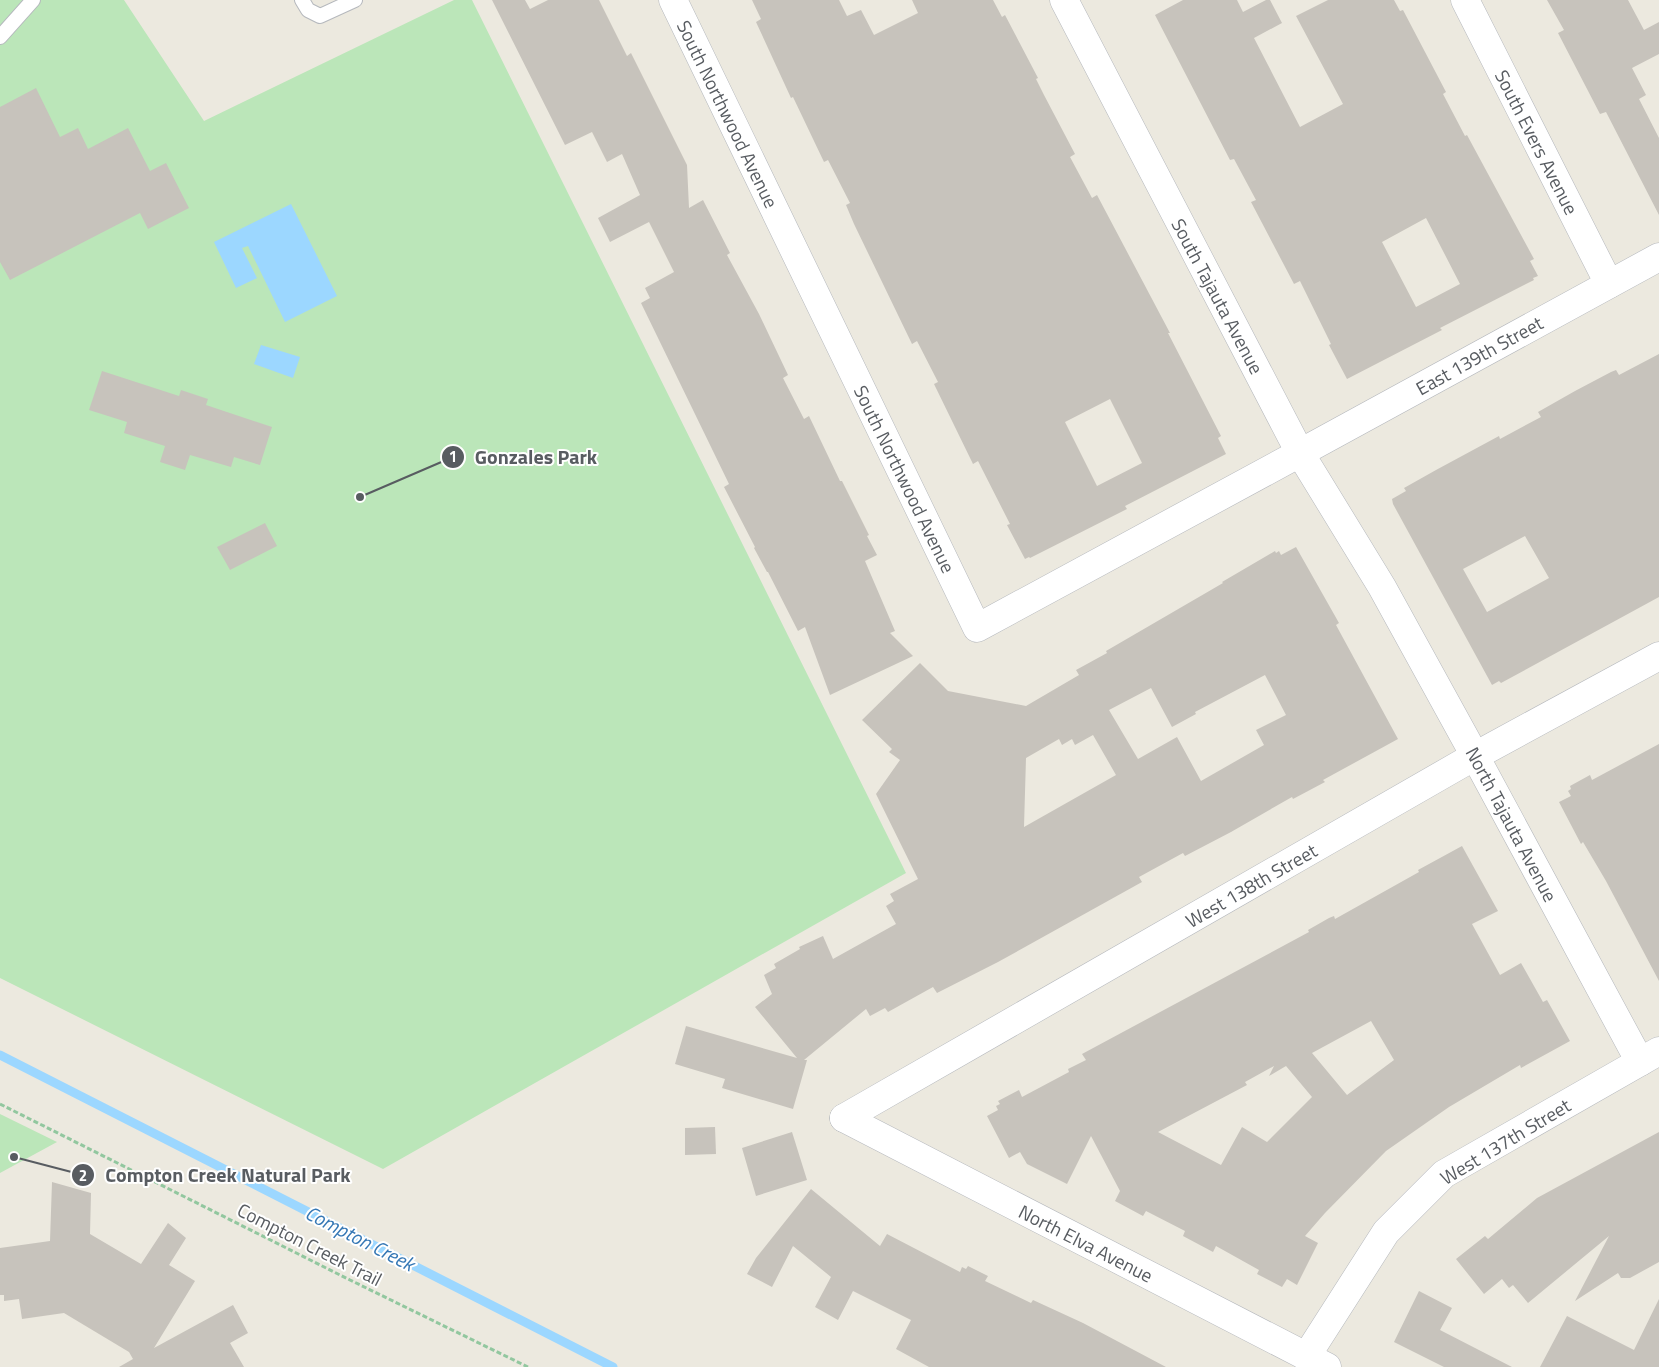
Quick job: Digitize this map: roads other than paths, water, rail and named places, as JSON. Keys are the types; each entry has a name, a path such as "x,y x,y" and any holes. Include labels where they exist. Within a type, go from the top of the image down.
{"street":[{"name":"South Northwood Avenue","path":"673,0 977,628 1300,454"},
{"name":"South Tajauta Avenue","path":"1064,0 1300,454 1382,587"},
{"name":"South Evers Avenue","path":"1465,0 1609,284"},
{"name":"East 139th Street","path":"1300,454 1659,257"},
{"name":"North Tajauta Avenue","path":"1382,587 1475,756 1649,1056"},
{"name":"West 138th Street","path":"844,1118 1475,756 1659,656"},
{"name":"West 137th Street","path":"1317,1362 1386,1232 1444,1174 1649,1056"},
{"name":"North Elva Avenue","path":"844,1118 1317,1362"}],"lane":[{"path":"0,37 33,0"},
{"path":"302,0 308,10 320,16 355,0"}],"water":[{"path":"291,204 337,296 285,322 248,246 242,248 257,278 236,288 214,242"},
{"path":"261,345 300,357 293,378 254,364"}],"waterway":[{"name":"Compton Creek","path":"0,1055 613,1367"}],"place":[{"name":"Gonzales Park","path":"360,497"},
{"name":"Compton Creek Natural Park","path":"14,1157"}]}
